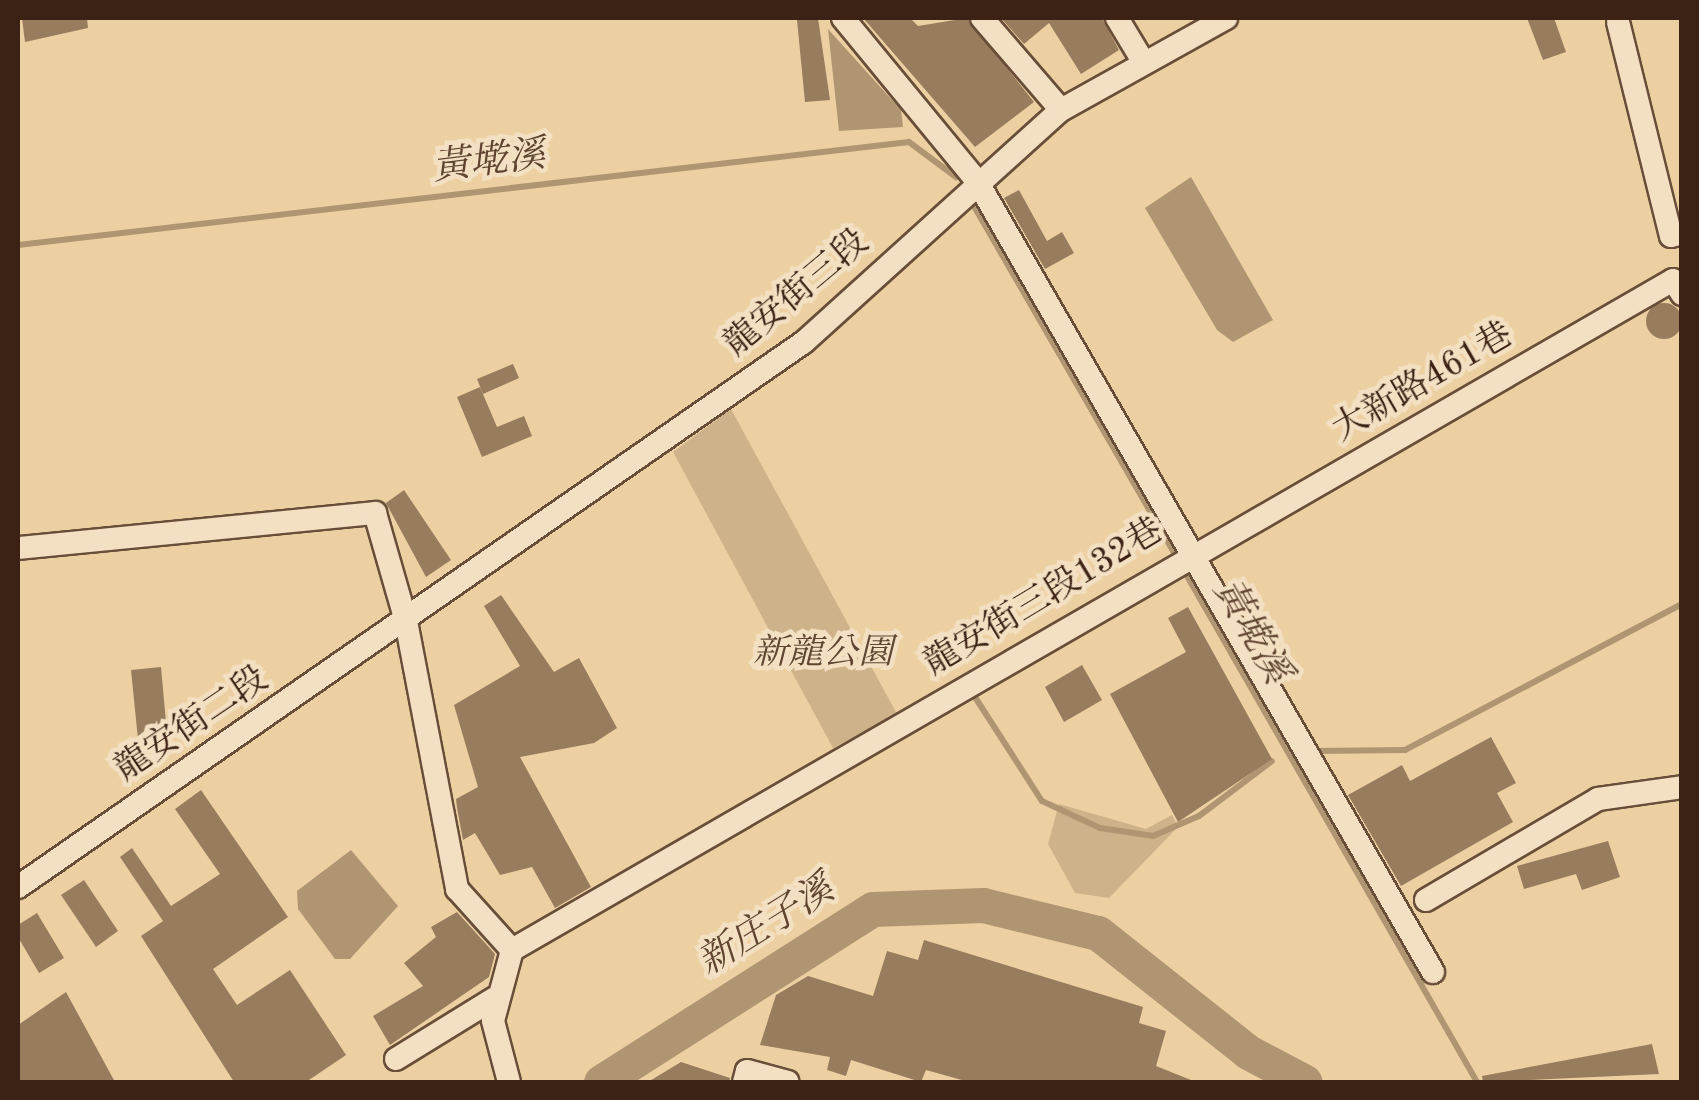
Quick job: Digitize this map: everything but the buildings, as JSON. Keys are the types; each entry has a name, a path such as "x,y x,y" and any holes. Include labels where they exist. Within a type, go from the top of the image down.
{"street":[{"name":"龍安街三段132巷","path":"512,950 1194,555 977,181 843,18"},
{"path":"982,18 1061,110"},
{"path":"1117,18 1141,58"},
{"name":"龍安街三段","path":"406,621 804,342 977,181 1061,110 1141,58 1226,18"},
{"path":"1618,22 1671,236 1682,233"},
{"name":"大新路461巷","path":"1194,555 1673,280 1682,294"},
{"path":"18,548 375,513 406,621 457,888 512,950 496,998 509,1082"},
{"path":"1194,555 1433,972"},
{"name":"龍安街二段","path":"18,886 406,621"},
{"path":"1426,900 1598,799 1682,787"},
{"path":"396,1059 496,998"},
{"path":"744,1082 747,1072 788,1082"}],"green space":[{"name":"新龍公園","path":"731,409 897,714 833,748 673,452"},
{"path":"1059,804 1146,829 1172,815 1178,827 1109,898 1075,893 1048,844"}],"shaded area":[{"path":"828,29 901,110 903,127 839,131"},
{"path":"1191,177 1273,320 1233,342 1217,330 1145,208"},
{"path":"351,850 398,906 350,959 335,959 298,909 297,891"}],"waterway":[{"name":"黃墘溪","path":"18,245 909,142 956,177"},
{"name":"黃墘溪","path":"975,208 1177,558"},
{"name":"黃墘溪","path":"1183,569 1477,1082"},
{"path":"1314,751 1405,750 1682,604"},
{"path":"973,694 1042,801 1100,828 1153,836 1199,816 1272,761"},
{"name":"新庄子溪","path":"601,1082 873,909 983,905 1098,933 1248,1052 1305,1082"}]}
